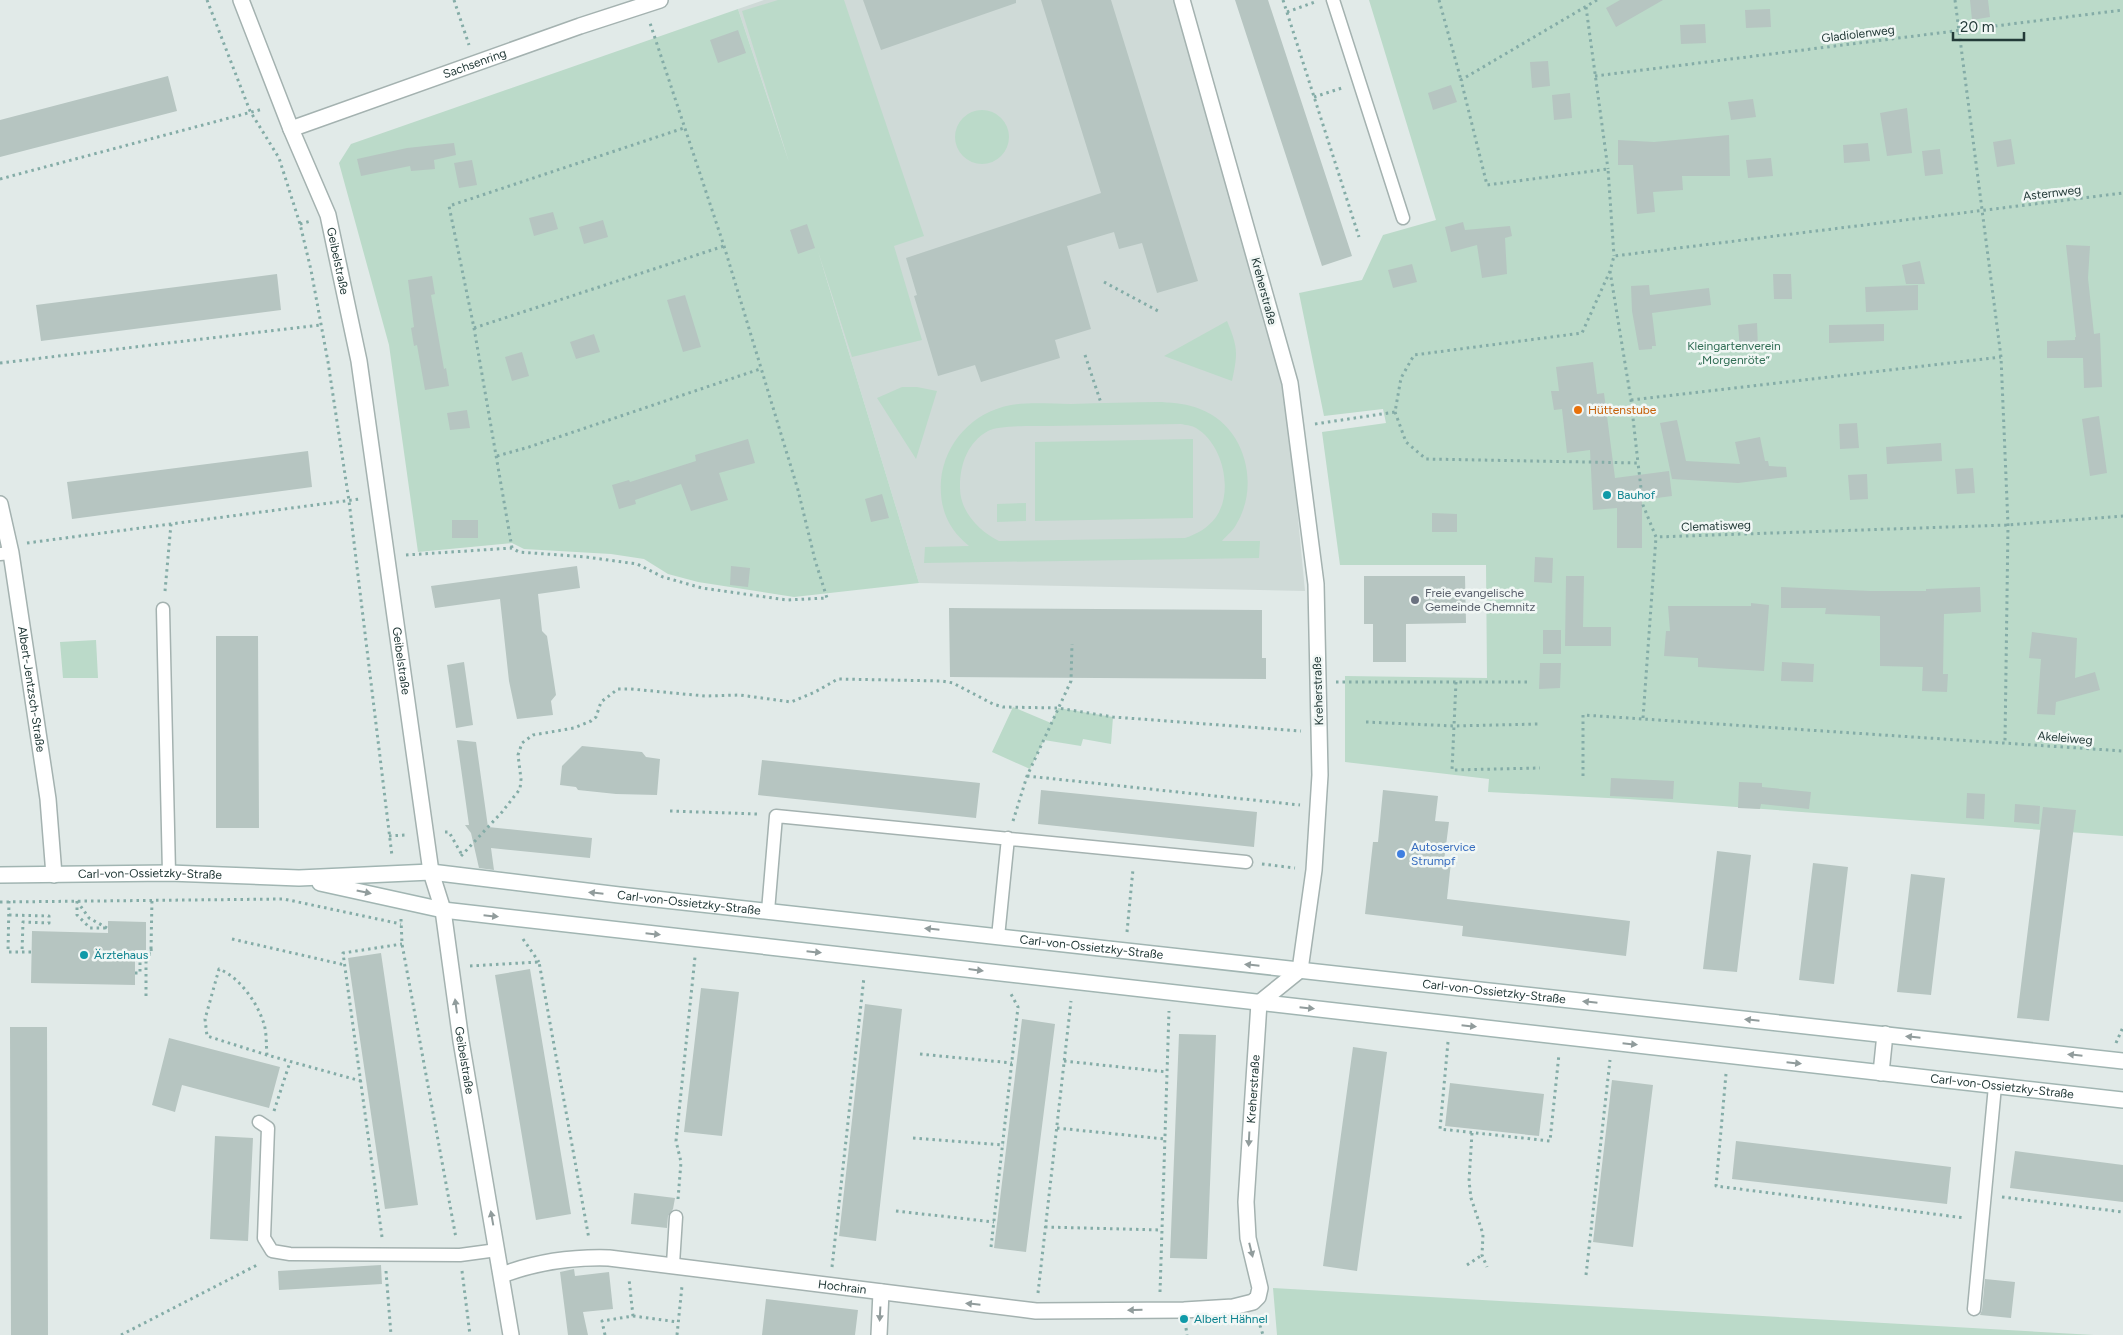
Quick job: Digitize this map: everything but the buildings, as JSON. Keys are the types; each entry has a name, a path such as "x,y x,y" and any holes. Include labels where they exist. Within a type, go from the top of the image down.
{"street":[{"name":"Geibelstraße","path":"241,0 291,129 328,215 359,361 425,833 437,873 461,1041 511,1335"},
{"name":"Sachsenring","path":"291,129 580,26 660,0"},
{"name":"Kreherstraße","path":"1182,0 1290,383 1316,584 1320,775 1314,870 1300,970"},
{"name":"Albert-Jentzsch-Straße","path":"0,504 6,551 48,799 54,874"},
{"name":"Carl-von-Ossietzky-Straße","path":"0,875 169,873 299,878 437,873 2123,1061"},
{"name":"Carl-von-Ossietzky-Straße","path":"299,878 443,910 2123,1100"},
{"path":"1259,1003 1300,970"},
{"name":"Kreherstraße","path":"1184,1310 1245,1306 1258,1297 1260,1288 1248,1238 1246,1202 1259,1003"},
{"path":"1881,1073 1885,1034"},
{"name":"Hochrain","path":"502,1275 522,1268 593,1257 626,1258 1036,1311 1184,1310"},
{"path":"879,1335 881,1292"}],"lane":[{"path":"1333,0 1402,218"},
{"path":"163,609 169,873"},
{"path":"768,911 776,816 1246,862"},
{"path":"998,937 1008,838"},
{"path":"1974,1309 1995,1086"},
{"path":"263,1125 264,1238 272,1251 290,1254 384,1253 460,1255 497,1250"},
{"path":"676,1217 678,1265"}],"path":[{"path":"207,0 250,111 279,158 300,224 311,270 328,362 349,501 394,874"},
{"path":"454,0 475,65"},
{"path":"1283,0 1358,237"},
{"path":"1287,12 1321,0"},
{"path":"1439,0 1487,185 1608,169"},
{"path":"1461,80 1597,0"},
{"path":"1956,0 2000,357 2008,524 2005,742"},
{"path":"386,557 512,548 518,552 586,557 637,564 663,577 702,588 787,600 827,598 815,560 798,490 724,246 645,5"},
{"path":"1586,7 1608,169 1614,256 1610,270 1582,333 1414,355 1401,378 1395,412 1406,442 1426,459 1638,463"},
{"name":"Gladiolenweg","path":"1595,76 2123,10"},
{"path":"1314,98 1360,83"},
{"path":"0,179 281,104"},
{"path":"512,548 474,328 448,206 684,128"},
{"name":"Asternweg","path":"1614,256 2123,193"},
{"path":"474,328 724,246"},
{"path":"1610,270 1631,400 1643,505 1656,537 1643,718"},
{"path":"1104,282 1160,312"},
{"path":"0,363 320,325"},
{"path":"1085,355 1101,403"},
{"path":"1631,400 2000,357"},
{"path":"497,456 529,447 760,369"},
{"path":"1295,428 1395,412"},
{"path":"6,551 171,524 349,501"},
{"name":"Clematisweg","path":"1656,537 2008,524 2123,516"},
{"path":"163,609 171,524"},
{"path":"1008,838 1027,776 1071,681 1072,644"},
{"path":"437,873 462,855 502,812 520,789 521,779 518,755 522,743 533,736 574,728 591,721 596,717 601,702 618,689 705,696 740,695 791,702 815,692 838,679 942,681 954,683 993,704 1002,706 1058,708 1113,717 1319,732"},
{"path":"1318,682 1528,682"},
{"path":"1456,682 1452,770 1540,768"},
{"name":"Akeleiweg","path":"1584,776 1583,715 2005,742 2123,752"},
{"path":"1366,722 1454,726 1538,724"},
{"path":"1027,776 1318,807"},
{"path":"670,811 776,816"},
{"path":"389,836 449,832 462,855 470,861"},
{"path":"1125,951 1135,850"},
{"path":"1246,862 1314,870"},
{"path":"135,973 140,973 140,954 152,954 152,899"},
{"path":"0,902 284,899 401,924"},
{"path":"400,900 402,944 460,1255 470,1335"},
{"path":"9,901 8,952 32,952"},
{"path":"77,901 89,918 108,928 90,928 77,915 77,901"},
{"path":"9,916 49,916 49,923 23,922 22,952"},
{"path":"232,939 345,965"},
{"path":"676,1217 681,1162 676,1140 697,939"},
{"path":"391,1335 384,1253 343,953 402,944"},
{"path":"135,958 146,959 146,996"},
{"path":"830,1285 866,958"},
{"path":"450,967 539,962 593,1257"},
{"path":"267,1056 264,1022 251,998 228,973 218,969 205,1019 207,1036 267,1056 361,1081"},
{"path":"991,1247 1018,1007 1000,973"},
{"path":"1036,1311 1073,982"},
{"path":"1159,1310 1170,992"},
{"path":"1449,1024 1440,1129 1472,1133 1550,1141 1561,1037"},
{"path":"920,1054 1012,1063"},
{"path":"1727,1056 1716,1186 1983,1220"},
{"path":"1064,1061 1167,1072"},
{"path":"263,1125 290,1062"},
{"path":"1586,1275 1609,1072"},
{"path":"1057,1128 1165,1139"},
{"path":"1472,1133 1469,1181 1471,1198 1483,1234 1482,1255 1487,1267"},
{"path":"913,1138 1004,1144"},
{"path":"1985,1195 2123,1212"},
{"path":"896,1211 994,1222"},
{"path":"1045,1227 1162,1230"},
{"path":"121,1335 257,1266 272,1251"},
{"path":"1467,1265 1482,1255"},
{"path":"626,1258 633,1316"},
{"path":"677,1335 678,1265"},
{"path":"606,1335 602,1321 633,1316 678,1322"}],"shaded area":[{"path":"764,0 1179,0 1285,383 1305,591 919,583 808,218 738,9"}],"green space":[{"path":"778,0 844,0 924,236 894,246 922,340 852,357 818,251 919,583 794,597 698,582 668,574 644,559 611,554 524,549 512,543 418,552 389,345 339,163 351,144 738,9 789,162 742,11"},
{"name":"Kleingartenverein „Morgenröte“","path":"1369,0 2123,0 2123,836 1628,799 1488,792 1489,779 1345,762 1345,676 1487,678 1486,565 1340,565 1322,432 1386,423 1383,409 1324,416 1299,293 1362,280 1383,235 1436,220"},
{"path":"977,110 987,110 997,114 1005,122 1009,137 1005,152 997,160 987,164 977,164 967,160 959,152 955,142 955,132 959,122 967,114"},
{"path":"1227,321 1236,350 1232,381 1164,356"},
{"path":"902,387 917,387 937,391 916,459 877,398"},
{"path":"1177,403 1200,409 1215,417 1228,428 1238,442 1247,474 1247,491 1244,508 1237,523 1222,541 1260,541 1259,558 924,563 925,547 969,546 955,532 946,517 943,509 941,480 948,453 963,431 973,422 997,409 1018,404","holes":["1183,424 1196,428 1213,445 1219,456 1225,482 1221,506 1216,517 1206,527 1185,538 999,541 978,526 963,504 960,478 966,454 975,441 993,429 1026,426"]},
{"path":"1193,439 1193,518 1035,521 1035,442"},
{"path":"1026,503 1026,521 997,522 997,504"},
{"path":"96,640 98,678 63,678 60,642"},
{"path":"1013,707 1051,723 1058,708 1113,717 1111,744 1083,739 1081,746 1044,740 1030,769 992,752"},
{"path":"1273,1288 2094,1335 1277,1335"}],"place":[{"name":"Hüttenstube","path":"1578,410"},
{"name":"Bauhof","path":"1607,495"},
{"name":"Freie evangelische Gemeinde Chemnitz","path":"1415,600"},
{"name":"Autoservice Strumpf","path":"1401,854"},
{"name":"Ärztehaus","path":"84,955"},
{"name":"Albert Hähnel","path":"1184,1319"}]}
